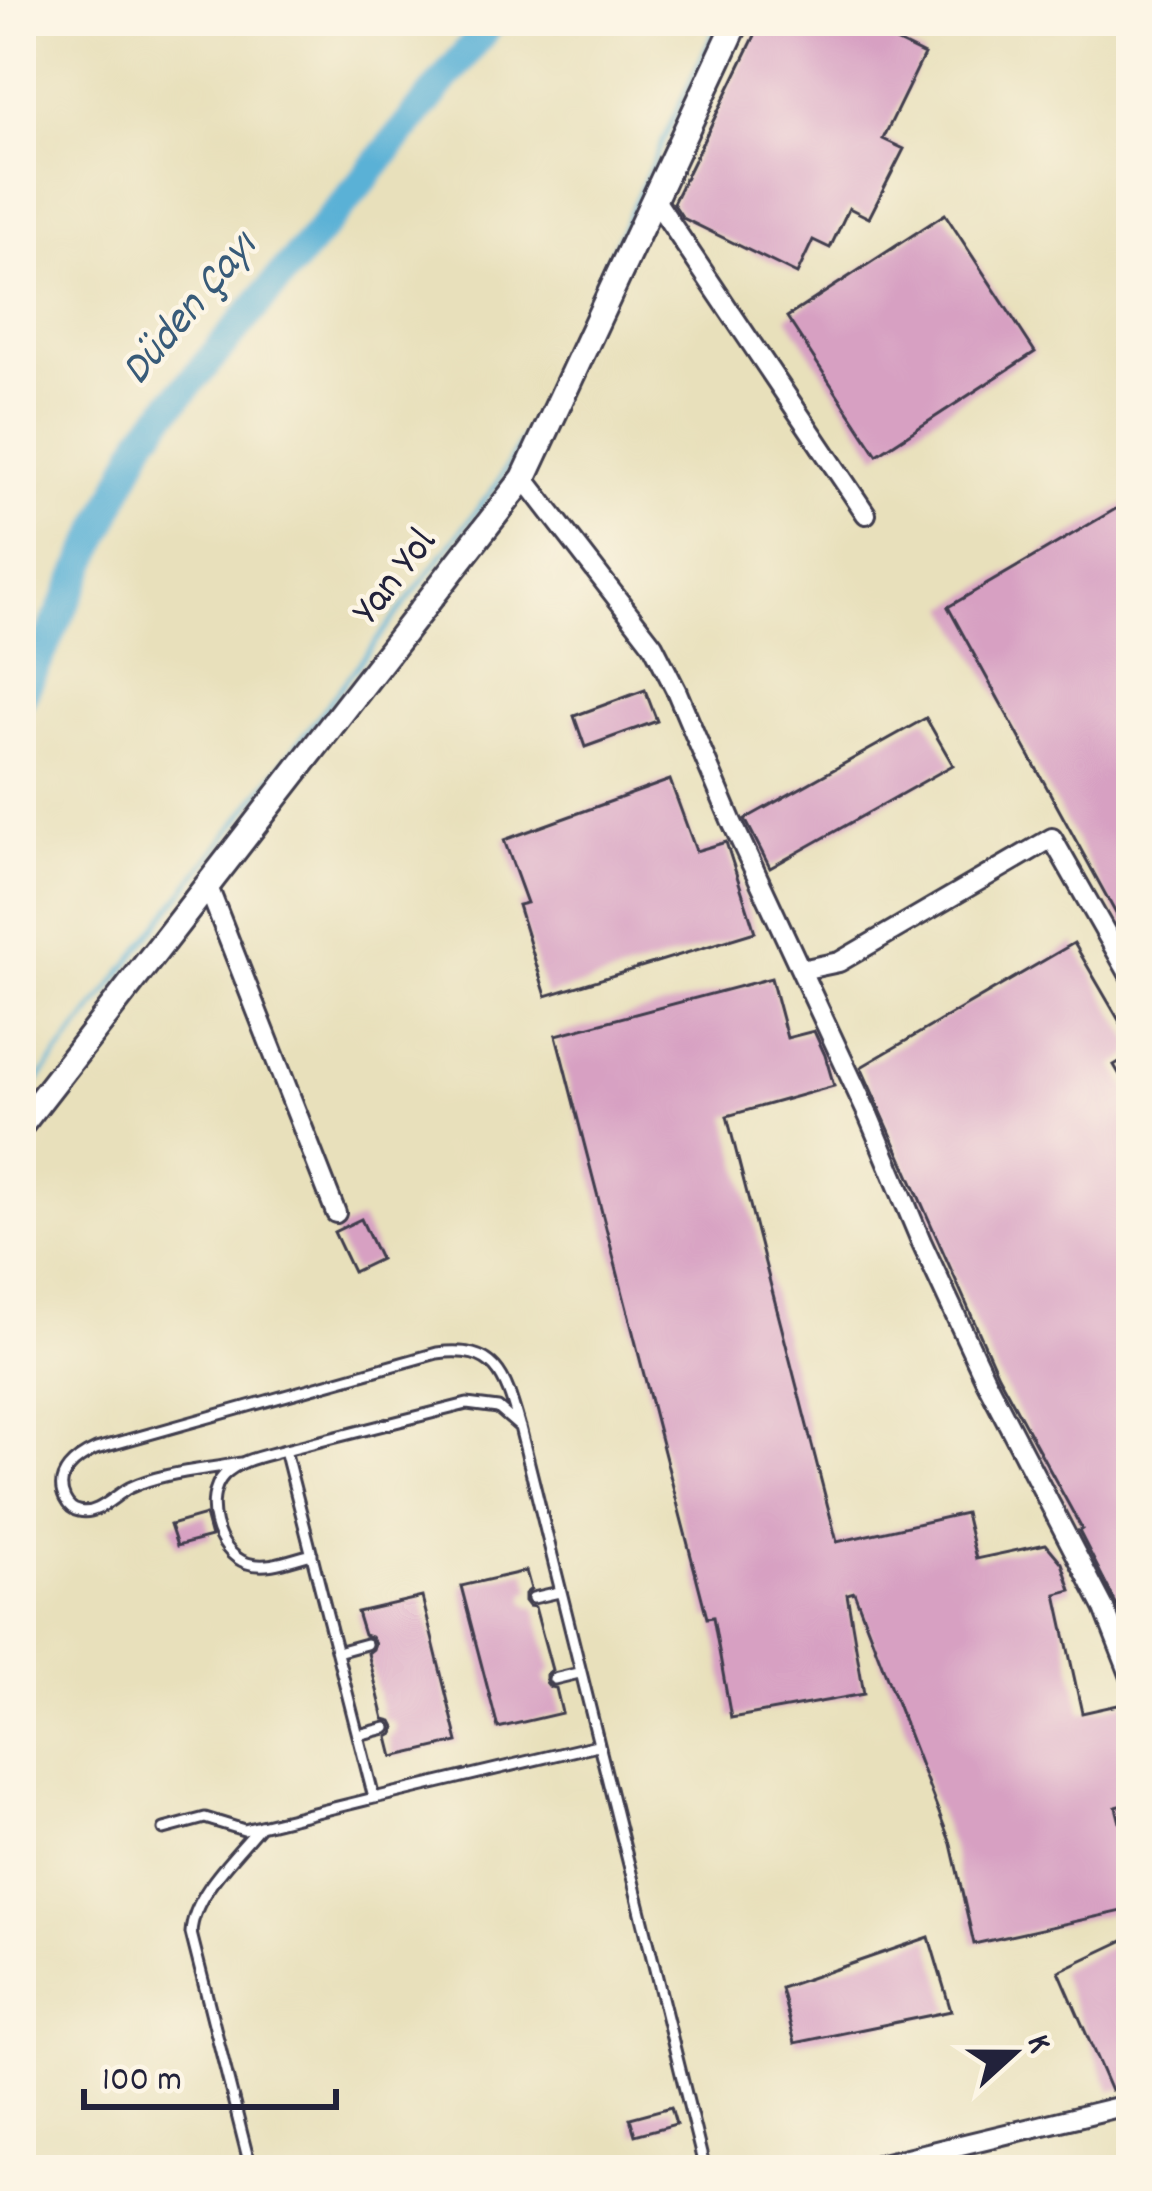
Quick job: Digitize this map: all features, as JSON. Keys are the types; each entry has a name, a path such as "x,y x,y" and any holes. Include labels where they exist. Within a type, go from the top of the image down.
{"street":[{"name":"Yan Yol","path":"21,1125 524,478 737,21"},
{"path":"653,197 866,514"},
{"path":"524,478 653,645 676,690 986,1382 1104,1608 1131,1677"},
{"path":"801,970 839,962 1052,838 1131,977"},
{"path":"207,884 336,1213"},
{"path":"857,2170 1131,2104"}],"lane":[{"path":"520,1427 498,1408 467,1404 240,1463 148,1480 91,1511 73,1509 62,1491 66,1471 95,1449 437,1353 472,1352 493,1363 506,1381 520,1427 705,2170"},
{"path":"285,1450 374,1798"},
{"path":"240,1463 221,1477 212,1497 215,1522 227,1549 244,1563 266,1566 312,1554"},
{"path":"533,1598 559,1592"},
{"path":"337,1652 366,1644"},
{"path":"554,1679 579,1673"},
{"path":"358,1735 386,1728"},
{"path":"164,1829 205,1818 244,1830 597,1745"},
{"path":"250,2170 193,1949 191,1922 201,1898 260,1826"}],"building":[{"path":"762,21 895,21 888,37 924,55 883,139 904,149 869,218 849,208 830,248 813,240 797,274 683,218 673,203"},
{"path":"945,214 1035,352 877,455 787,317"},
{"path":"1131,500 1131,941 948,607"},
{"path":"645,690 657,721 585,747 574,716"},
{"path":"926,718 953,765 770,868 745,819"},
{"path":"670,780 696,851 726,842 755,932 546,996 518,905 527,903 504,840"},
{"path":"1074,943 1131,1041 1131,1055 1114,1065 1131,1094 1131,1633 1082,1529 998,1375 861,1067"},
{"path":"771,978 787,1038 814,1031 834,1086 727,1116 837,1542 965,1513 976,1559 1046,1544 1062,1563 1071,1590 1056,1594 1082,1713 1131,1702 1131,1803 1116,1807 1131,1865 1131,1909 974,1944 951,1844 854,1592 847,1594 864,1694 731,1718 713,1617 707,1618 556,1035"},
{"path":"361,1219 380,1259 353,1272 334,1232"},
{"path":"205,1515 211,1537 177,1546 170,1525"},
{"path":"526,1571 531,1589 525,1601 535,1607 552,1670 546,1682 556,1688 562,1713 498,1728 461,1586"},
{"path":"422,1597 458,1742 393,1757 388,1737 395,1727 384,1719 368,1653 375,1643 364,1635 357,1612"},
{"path":"929,1937 951,2011 795,2043 781,1988"},
{"path":"1131,1937 1131,2087 1111,2091 1059,1971"},
{"path":"671,2107 676,2124 635,2135 630,2118"}],"waterway":[{"path":"21,54 41,21"},
{"name":"Düden Çayı","path":"21,697 144,437 492,21"},
{"path":"21,1103 497,484 536,413 719,21"}]}
